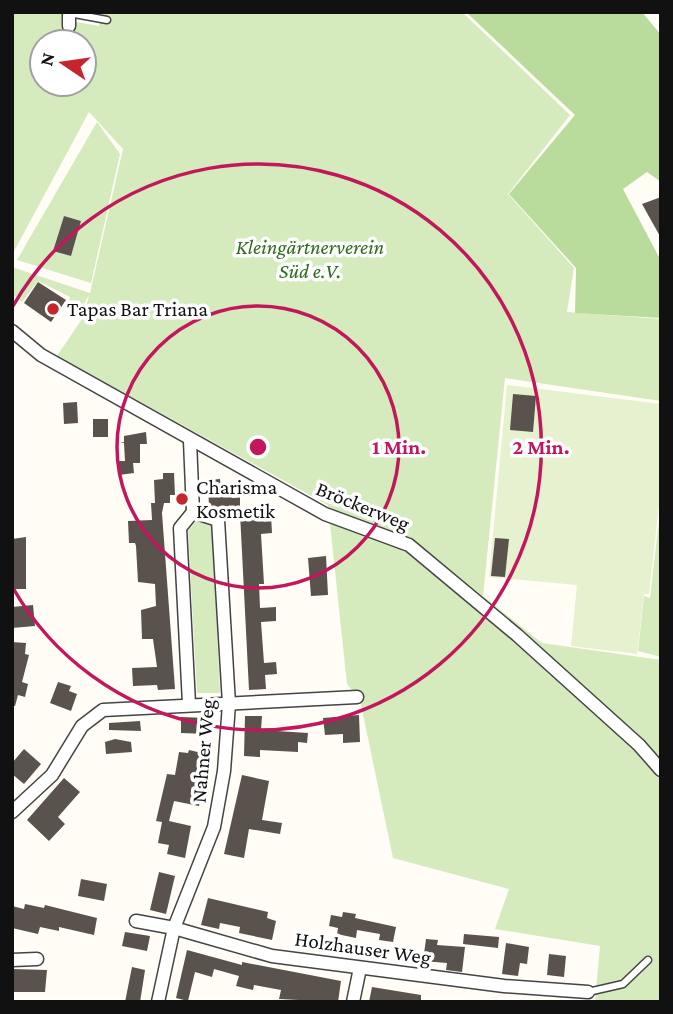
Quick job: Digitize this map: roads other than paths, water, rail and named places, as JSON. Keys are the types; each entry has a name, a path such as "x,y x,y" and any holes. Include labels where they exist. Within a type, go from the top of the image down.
{"street":[{"name":"Bröckerweg","path":"12,331 41,355 190,441 325,514 409,545 517,635 639,745 661,770"},
{"name":"Nahner Weg","path":"189,704 180,528 193,512 190,441"},
{"name":"Nahner Weg","path":"158,1002 173,928 214,827 224,771 229,704 218,520 193,512"},
{"path":"12,812 52,775 82,726 103,710 357,696"},
{"name":"Holzhauser Weg","path":"136,921 173,928 272,956 504,986 588,992"},
{"path":"12,960 37,959"},
{"path":"353,1002 360,968"}],"lane":[{"path":"69,17 107,20"},
{"path":"588,992 623,984 648,960"}],"place":[{"name":"Tapas Bar Triana","path":"53,309"},
{"name":"Charisma Kosmetik","path":"182,499"}],"park label":[{"name":"Kleingärtnerverein Süd e.V.","path":"310,259"}]}
